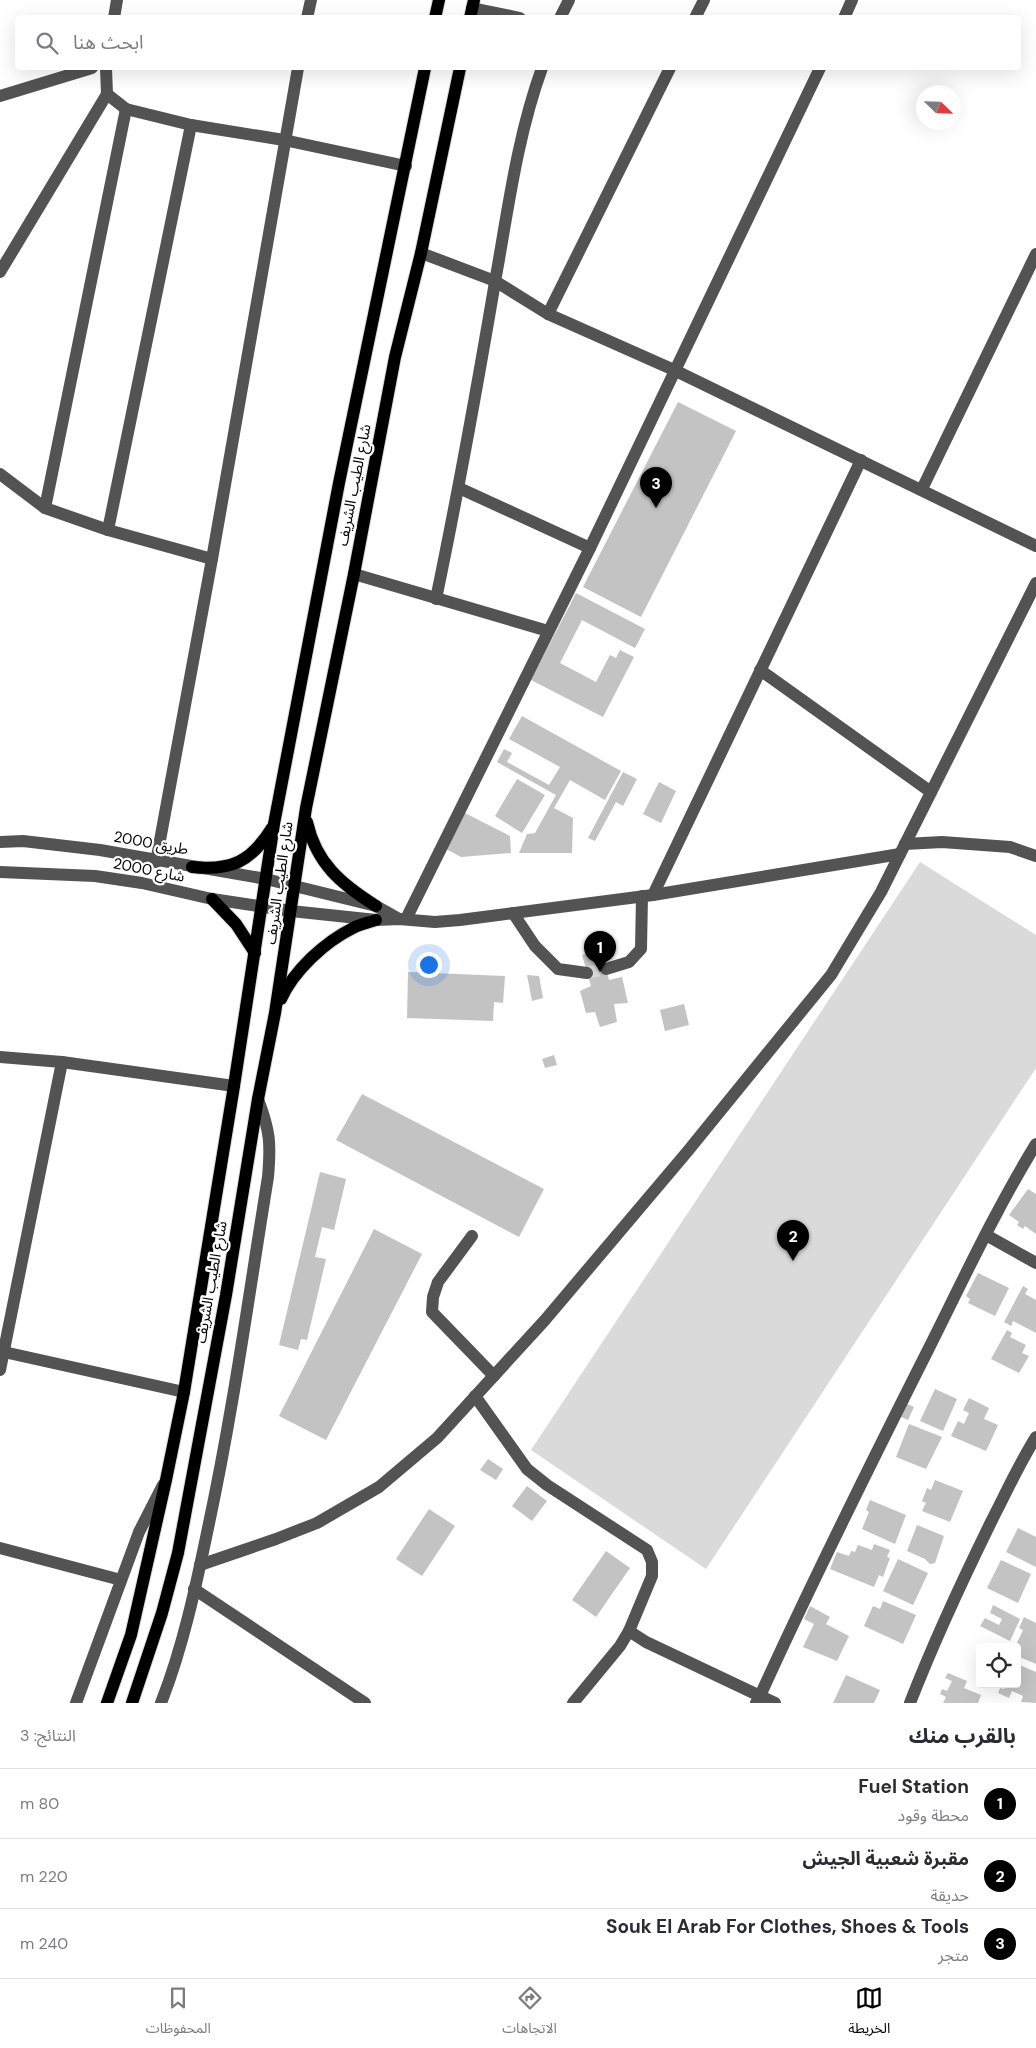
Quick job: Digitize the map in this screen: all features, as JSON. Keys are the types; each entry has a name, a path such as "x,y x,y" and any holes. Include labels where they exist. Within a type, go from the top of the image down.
{"main road":[{"path":"436,15 439,0"},
{"name":"شارع الطيب الشريف","path":"107,1703 131,1635 184,1392 274,824 339,483 425,70"},
{"name":"شارع الطيب الشريف","path":"132,1703 162,1613 178,1553 226,1295 258,1099 275,1012 292,911 306,808 354,574 395,356 421,253 460,70"},
{"path":"306,808 310,836 314,848 326,866 342,882 376,906"},
{"path":"192,867 212,869 232,865 249,856 264,842 274,824"},
{"path":"212,899 236,924 255,953"},
{"path":"275,1012 291,980 312,958 354,927 376,920"}],"street":[{"path":"114,15 117,0"},
{"path":"308,15 310,0"},
{"path":"562,15 569,0"},
{"path":"696,15 704,0"},
{"path":"845,15 852,0"},
{"path":"472,9 504,15"},
{"path":"0,96 85,70"},
{"path":"0,272 107,94 106,70"},
{"path":"156,862 212,559 298,70"},
{"path":"436,598 458,488 518,154 534,90 541,70"},
{"path":"548,314 669,70"},
{"path":"403,919 590,548 819,70"},
{"path":"107,94 126,109 191,125 284,140 406,166"},
{"path":"45,508 126,109"},
{"path":"108,530 191,125"},
{"path":"421,253 495,282 548,314 674,370 1036,546"},
{"path":"922,490 1036,254"},
{"path":"606,968 628,962 641,949 648,895 760,670 861,460"},
{"path":"0,474 45,508 108,530 212,559"},
{"path":"458,488 590,548"},
{"path":"354,574 548,631"},
{"path":"200,1565 276,1540 317,1523 378,1487 437,1438 545,1320 681,1159 831,975 881,892 1036,582"},
{"path":"760,670 931,792"},
{"name":"طريق 2000","path":"0,842 23,841 100,850 156,862 266,879 376,906 403,919"},
{"name":"شارع 2000","path":"0,872 95,876 212,899 292,911 376,920 403,919 435,922 648,895 942,842 1010,847 1036,856"},
{"path":"513,913 535,946 558,969 587,973"},
{"path":"0,1057 62,1062 234,1086"},
{"path":"0,1370 4,1352 6,1317 62,1062"},
{"path":"161,1703 170,1679 194,1589 223,1459 271,1151 268,1127 258,1099"},
{"path":"758,1700 892,1420 986,1235 1036,1144"},
{"path":"986,1235 1036,1264"},
{"path":"472,1236 438,1282 432,1312 494,1376"},
{"path":"4,1352 184,1392"},
{"path":"476,1396 527,1469 547,1485 647,1550 652,1562 652,1576 629,1631 620,1646 573,1703"},
{"path":"910,1703 929,1655 978,1548 1036,1437"},
{"path":"76,1703 121,1580 151,1506 166,1480"},
{"path":"0,1548 121,1580"},
{"path":"194,1589 365,1703"},
{"path":"629,1631 646,1642 758,1700 775,1703"}],"shaded area":[{"path":"920,862 1036,935 1036,1068 706,1569 531,1450"}],"building":[{"path":"678,402 736,431 641,617 583,587"},
{"path":"576,593 645,629 635,648 582,620 560,663 596,682 610,655 616,658 620,650 634,657 603,717 531,680"},
{"path":"522,716 621,771 605,800 570,780 554,808 573,818 572,853 519,853 527,834 535,833 556,795 497,762 504,749 512,753 507,762 549,785 560,767 509,739"},
{"path":"623,772 637,779 623,806 616,802 595,841 588,838"},
{"path":"517,779 545,795 522,833 495,816"},
{"path":"659,782 676,791 661,823 643,814"},
{"path":"465,813 510,836 511,853 461,857 446,849"},
{"path":"601,948 609,980 622,977 628,1003 614,1004 617,1022 600,1027 595,1012 586,1013 580,991 591,986 582,955"},
{"path":"408,972 505,976 503,1003 494,1002 493,1021 407,1018"},
{"path":"527,975 539,976 543,998 532,1001"},
{"path":"684,1004 689,1025 665,1031 660,1010"},
{"path":"554,1055 557,1065 545,1068 542,1059"},
{"path":"362,1094 544,1189 519,1237 336,1140"},
{"path":"320,1172 346,1179 334,1230 322,1227 315,1257 326,1259 307,1340 301,1339 298,1350 279,1345"},
{"path":"1028,1189 1036,1194 1036,1234 1025,1226 1023,1229 1017,1225 1019,1222 1009,1215"},
{"path":"374,1229 422,1254 326,1440 279,1416"},
{"path":"978,1273 1009,1288 995,1316 968,1303 970,1299 966,1296"},
{"path":"1023,1286 1028,1289 1025,1294 1036,1300 1036,1333 1013,1321 1011,1326 1004,1322"},
{"path":"1007,1330 1012,1333 1010,1337 1026,1345 1022,1353 1029,1356 1019,1373 991,1359"},
{"path":"935,1389 957,1399 943,1431 920,1421"},
{"path":"969,1398 989,1408 984,1419 998,1425 986,1451 951,1436 958,1421 964,1424 969,1413 963,1410"},
{"path":"905,1403 914,1407 908,1420 899,1416"},
{"path":"909,1424 942,1437 926,1469 896,1457"},
{"path":"488,1459 503,1469 496,1480 480,1470"},
{"path":"935,1480 963,1491 950,1522 922,1511 926,1503 922,1501 927,1488 931,1490"},
{"path":"527,1486 547,1501 532,1521 512,1506"},
{"path":"870,1500 906,1515 895,1544 862,1529 869,1512 866,1510"},
{"path":"429,1509 455,1526 422,1576 396,1559"},
{"path":"917,1525 944,1536 935,1563 930,1564 925,1559 907,1551"},
{"path":"1018,1528 1036,1537 1036,1567 1006,1552"},
{"path":"874,1544 890,1550 887,1557 890,1558 883,1577 879,1575 874,1587 830,1569 837,1552 849,1556 851,1551 855,1552 858,1545 872,1550"},
{"path":"606,1551 630,1568 596,1617 572,1600"},
{"path":"898,1559 928,1573 913,1605 883,1591"},
{"path":"1001,1560 1031,1574 1018,1603 987,1588"},
{"path":"883,1601 916,1615 903,1644 864,1626 873,1606 880,1609"},
{"path":"993,1605 1020,1619 1010,1641 980,1626 985,1618 999,1625 1002,1619 990,1613"},
{"path":"810,1606 830,1617 826,1624 849,1636 837,1661 803,1647 814,1624 804,1619"},
{"path":"1024,1617 1036,1623 1036,1664 1021,1658 1021,1643 1017,1643 1023,1630 1019,1628"},
{"path":"1021,1666 1036,1672 1036,1703 1021,1702 1023,1696 1012,1691 1009,1698 998,1693 1000,1688 1021,1688"},
{"path":"948,1673 967,1681 964,1688 981,1695 978,1703 943,1703 946,1697 940,1694 942,1689 947,1691 952,1681 945,1678"},
{"path":"846,1675 880,1690 874,1703 833,1703"}],"tunnel":[{"path":"587,973 606,969"}],"place":[{"name":"Souk El Arab For Clothes, Shoes & Tools","path":"656,508"},
{"name":"Fuel Station","path":"600,972"},
{"name":"مقبرة شعبية الجيش","path":"793,1261"}]}
